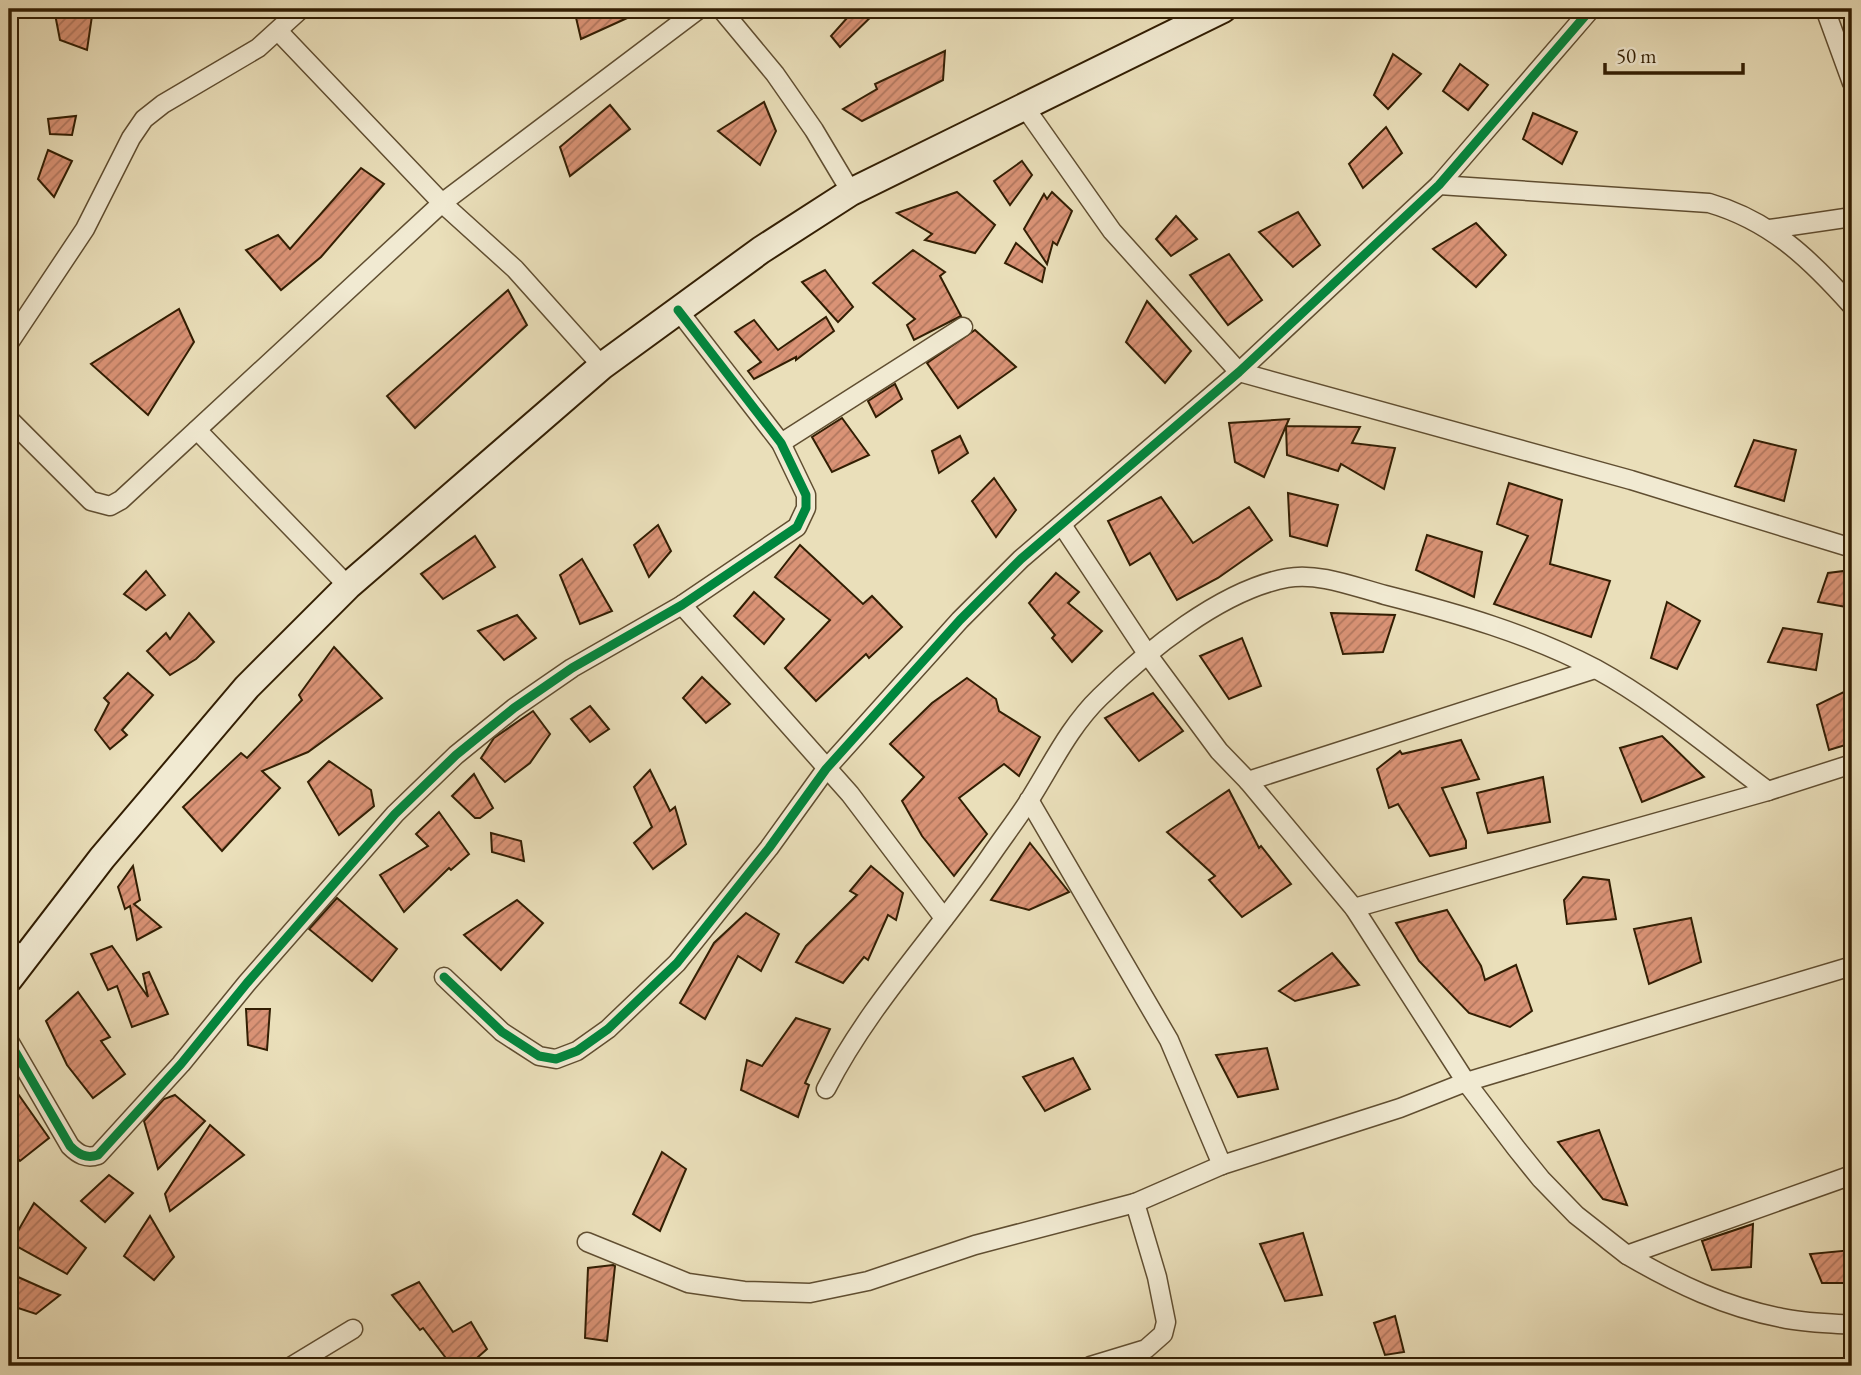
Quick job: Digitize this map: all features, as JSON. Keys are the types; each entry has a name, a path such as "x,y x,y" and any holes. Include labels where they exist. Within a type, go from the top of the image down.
{"main road":[{"path":"9,979 17,953 102,858 247,687 348,586 602,366 761,250 851,192 1026,109 1223,9"}],"street":[{"path":"9,343 85,229 131,138 144,119 163,104 230,65 279,32 301,9"},
{"path":"9,419 91,501 110,506 141,484 442,203 699,9"},
{"path":"444,977 502,1032 539,1056 555,1059 577,1051 608,1029 677,963 769,848 826,769 960,620 1021,559 1239,372 1439,185 1591,9"},
{"path":"1825,9 1850,72"},
{"path":"729,11 814,130 851,192"},
{"path":"279,32 442,203 515,269 602,366"},
{"path":"1026,109 1112,231 1239,372 1631,481 1852,548"},
{"path":"1439,185 1709,202 1741,212 1770,229 1822,272 1852,306"},
{"path":"1770,229 1852,216"},
{"path":"9,1041 71,1146 78,1154 91,1157 97,1155 181,1064 247,983 395,814 456,755 514,708 572,668 682,605 797,527 806,508 804,485 781,443 678,310"},
{"path":"781,443 963,327"},
{"path":"197,429 348,586"},
{"path":"1062,525 1148,655 1219,751 1248,781 1354,908 1466,1082 1541,1180 1576,1215 1627,1255 1677,1284 1724,1304 1784,1319 1852,1325"},
{"path":"826,1088 849,1045 1029,800 1071,730 1099,697 1148,655 1223,602 1289,577 1323,579 1457,613 1595,669 1690,730 1768,791"},
{"path":"682,605 850,794 944,918"},
{"path":"1248,781 1595,669"},
{"path":"1354,908 1768,791 1852,764"},
{"path":"1029,800 1169,1040 1222,1165"},
{"path":"587,1242 688,1283 744,1291 810,1293 868,1281 975,1245 1135,1203 1222,1165 1387,1112 1466,1082 1852,966"},
{"path":"1627,1255 1852,1175"},
{"path":"1090,1366 1146,1349 1163,1334 1166,1322 1157,1276 1135,1203"},
{"path":"292,1366 353,1329"}],"building":[{"path":"54,9 93,9 87,50 60,40"},
{"path":"574,9 647,9 581,39"},
{"path":"855,9 879,9 840,47 831,36"},
{"path":"945,51 943,80 862,121 843,109 877,89 875,84"},
{"path":"1393,54 1421,74 1388,109 1374,95"},
{"path":"1460,64 1488,85 1468,110 1443,91"},
{"path":"764,102 776,131 760,165 718,131"},
{"path":"610,105 630,129 570,176 560,147"},
{"path":"1533,113 1577,132 1562,164 1523,139"},
{"path":"76,116 72,135 50,134 48,119"},
{"path":"1386,127 1402,153 1363,188 1349,164"},
{"path":"48,150 72,161 54,197 38,179"},
{"path":"1022,161 1032,175 1010,205 994,181"},
{"path":"361,168 384,184 321,257 281,290 246,250 278,235 290,249"},
{"path":"957,192 995,225 975,253 925,240 932,234 897,213"},
{"path":"1052,192 1072,211 1057,245 1053,242 1047,264 1024,229 1044,194 1047,199"},
{"path":"1298,212 1320,245 1293,267 1259,232"},
{"path":"1176,216 1197,239 1171,256 1156,239"},
{"path":"1476,223 1506,255 1476,287 1433,249"},
{"path":"1016,243 1045,268 1042,282 1005,263"},
{"path":"913,250 945,272 940,276 961,316 914,340 907,325 915,319 873,283"},
{"path":"1229,254 1262,300 1228,325 1190,275"},
{"path":"825,270 853,307 838,322 802,282"},
{"path":"508,290 527,325 415,428 387,396"},
{"path":"1147,301 1191,351 1165,383 1126,342"},
{"path":"179,309 194,342 148,415 91,364"},
{"path":"826,317 834,331 796,360 796,357 754,379 748,371 761,362 735,332 754,320 778,350"},
{"path":"975,330 1016,367 958,408 927,363"},
{"path":"895,384 902,399 876,417 868,401"},
{"path":"842,418 869,455 832,472 812,437"},
{"path":"1289,419 1264,477 1235,462 1229,423"},
{"path":"1286,426 1360,427 1352,443 1395,448 1384,489 1341,464 1338,471 1287,455"},
{"path":"960,436 968,453 939,473 932,451"},
{"path":"1754,440 1796,450 1784,501 1735,486"},
{"path":"994,478 1016,510 996,537 972,501"},
{"path":"1509,483 1562,500 1550,564 1610,581 1591,637 1494,604 1528,536 1497,524"},
{"path":"1288,493 1338,505 1327,546 1290,536"},
{"path":"1161,497 1193,543 1249,507 1272,540 1218,578 1177,600 1150,553 1130,565 1108,521"},
{"path":"658,525 671,551 649,577 634,545"},
{"path":"1427,535 1482,552 1474,597 1416,570"},
{"path":"475,536 495,567 443,599 421,574"},
{"path":"800,545 863,604 872,596 902,627 869,658 866,654 816,701 785,668 830,620 775,577"},
{"path":"582,559 612,611 580,624 560,575"},
{"path":"1852,570 1852,608 1818,602 1828,573"},
{"path":"146,571 165,595 146,610 124,594"},
{"path":"1056,573 1079,592 1068,603 1102,631 1072,662 1052,638 1055,635 1029,603"},
{"path":"754,592 784,619 764,644 734,616"},
{"path":"1667,602 1700,621 1677,669 1651,658"},
{"path":"189,613 214,642 196,659 170,675 147,651 166,633 170,639"},
{"path":"1331,613 1395,615 1383,652 1343,654"},
{"path":"517,615 536,638 504,660 478,631"},
{"path":"1783,628 1822,634 1816,670 1768,662"},
{"path":"1242,638 1261,686 1229,699 1200,656"},
{"path":"334,647 382,698 308,752 262,771 280,788 222,851 183,807 241,753 247,758 302,700 299,695"},
{"path":"128,673 153,695 122,730 127,735 110,749 95,730 109,703 104,698"},
{"path":"702,677 730,704 706,723 683,698"},
{"path":"967,678 996,699 999,711 1040,737 1019,776 1004,764 959,798 987,834 954,876 922,836 902,801 924,777 890,744 932,703"},
{"path":"1852,688 1852,743 1829,750 1817,705"},
{"path":"1153,693 1183,731 1139,761 1105,718"},
{"path":"590,706 609,729 590,742 571,719"},
{"path":"533,711 550,734 530,763 505,782 481,758 494,738"},
{"path":"1662,736 1704,777 1642,802 1620,748"},
{"path":"1461,740 1479,779 1442,788 1466,841 1466,848 1430,856 1398,804 1389,808 1377,769 1400,751 1402,754"},
{"path":"329,761 371,790 374,806 339,835 308,782"},
{"path":"650,770 670,811 675,807 686,844 653,869 634,843 652,827 634,787"},
{"path":"474,774 493,808 480,818 475,818 452,796"},
{"path":"1543,777 1550,822 1488,833 1477,793"},
{"path":"1229,790 1259,848 1261,846 1291,884 1242,917 1209,880 1215,876 1167,832"},
{"path":"439,812 469,854 451,870 449,868 404,912 380,875 428,846 416,834"},
{"path":"491,833 521,841 524,861 492,852"},
{"path":"1030,843 1069,892 1029,910 991,900"},
{"path":"133,866 140,900 134,904 161,927 137,940 130,906 125,909 118,887"},
{"path":"871,866 903,893 896,920 888,915 868,960 864,957 843,983 796,962 806,946 857,895 850,891"},
{"path":"1583,877 1609,880 1616,919 1567,924 1564,900"},
{"path":"337,898 397,949 372,981 309,929"},
{"path":"517,900 543,923 501,970 464,935"},
{"path":"1447,910 1481,966 1485,980 1516,965 1532,1011 1510,1027 1469,1013 1419,961 1396,923"},
{"path":"746,913 779,934 761,971 738,956 705,1019 680,1003 714,943"},
{"path":"1691,918 1701,962 1649,984 1634,929"},
{"path":"112,946 148,997 143,974 149,972 168,1014 132,1027 117,986 108,990 91,954"},
{"path":"1332,953 1359,985 1295,1001 1279,991"},
{"path":"78,992 110,1037 101,1041 125,1074 93,1098 67,1065 46,1021"},
{"path":"246,1009 270,1009 267,1050 248,1045"},
{"path":"796,1018 830,1029 805,1083 809,1085 798,1117 741,1090 747,1060 762,1066"},
{"path":"1267,1048 1278,1089 1238,1097 1216,1055"},
{"path":"1073,1058 1090,1089 1045,1111 1023,1077"},
{"path":"9,1081 49,1138 20,1161 9,1149"},
{"path":"175,1095 205,1121 158,1169 144,1121 164,1099"},
{"path":"210,1125 244,1155 170,1211 165,1194"},
{"path":"1599,1130 1627,1205 1603,1199 1558,1142"},
{"path":"662,1152 686,1169 660,1231 633,1214"},
{"path":"109,1175 133,1193 105,1222 81,1201"},
{"path":"34,1203 86,1248 67,1274 11,1243"},
{"path":"150,1216 174,1257 154,1280 124,1256"},
{"path":"1753,1224 1751,1267 1712,1270 1702,1241"},
{"path":"1303,1233 1322,1295 1285,1301 1260,1244"},
{"path":"1852,1250 1852,1283 1822,1283 1810,1254"},
{"path":"613,1265 607,1341 585,1338 588,1268"},
{"path":"9,1273 60,1295 36,1314 9,1305"},
{"path":"419,1282 453,1332 471,1322 487,1349 468,1366 452,1366 423,1328 420,1330 392,1295"},
{"path":"1395,1316 1404,1352 1385,1355 1374,1323"}],"cycle path":[{"path":"444,977 502,1032 539,1056 556,1059 577,1051 608,1029 677,963 769,848 826,769 960,620 1021,559 1239,372 1439,185 1591,9"},
{"path":"9,1041 70,1146 82,1155 98,1155 181,1064 247,983 395,814 456,755 514,708 572,668 682,605 797,527 806,508 806,495 781,443 678,310"}]}
